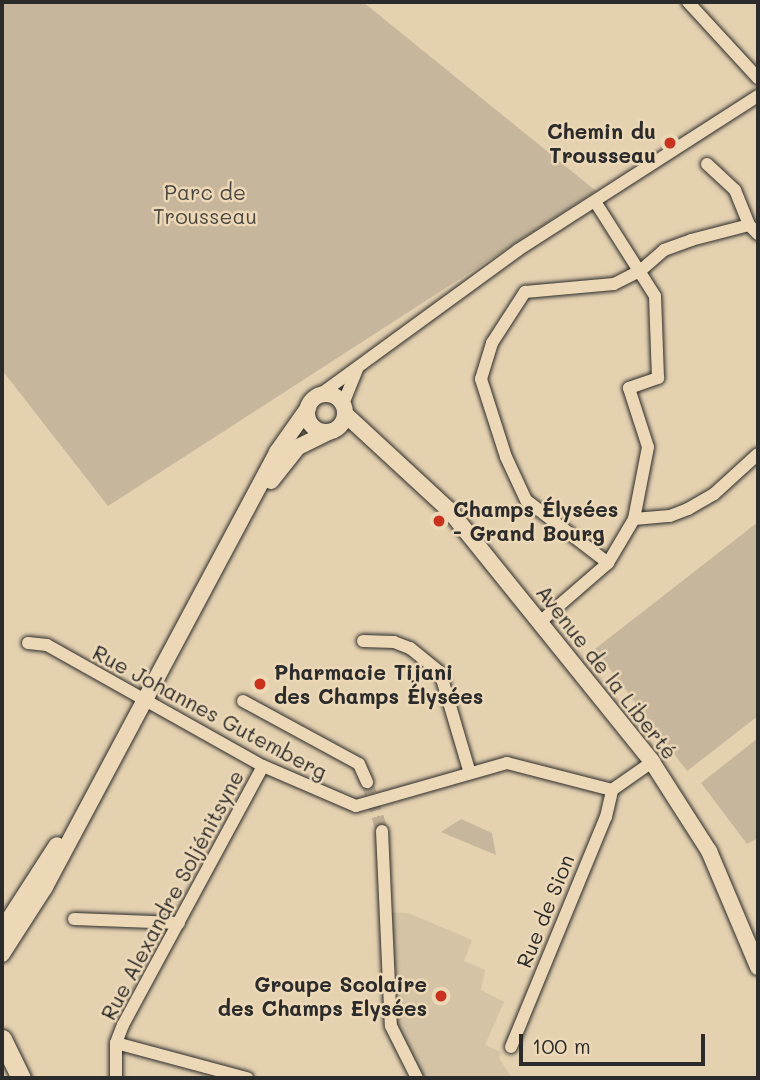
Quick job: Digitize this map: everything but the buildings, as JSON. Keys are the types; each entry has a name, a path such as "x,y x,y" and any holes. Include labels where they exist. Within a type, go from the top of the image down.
{"main road":[{"path":"2,1039 21,1078"}],"street":[{"path":"688,2 758,78"},
{"path":"2,954 46,887 116,751 253,505 277,452 313,402 518,250 596,203 758,96"},
{"path":"608,563 526,500 506,457 481,379 492,343 525,292 614,284 640,271 664,250 754,230 734,190 707,164"},
{"path":"540,622 608,563 634,519 648,447 629,388 658,378 655,296 596,203"},
{"path":"253,505 298,447 331,432 344,409 357,369"},
{"path":"313,402 332,395 344,409"},
{"path":"313,402 312,426 331,432"},
{"name":"Avenue de la Liberté","path":"344,409 369,440 449,510 652,762 709,850 758,967"},
{"name":"Avenue de la Liberté","path":"331,432 369,440"},
{"path":"634,519 662,518 688,509 714,494 758,454"},
{"path":"363,641 394,642 410,648 440,672 470,773"},
{"name":"Rue Johannes Gutemberg","path":"28,643 47,645 263,766 356,806 507,762 612,790"},
{"path":"243,701 359,764 367,782"},
{"path":"2,930 116,751"},
{"path":"612,790 652,762"},
{"name":"Rue Alexandre Soljénitsyne","path":"116,1078 116,1043 263,766"},
{"name":"Rue de Sion","path":"511,1047 606,817 612,790"},
{"path":"382,831 391,1026 417,1078"},
{"path":"74,919 179,923"},
{"name":"Rue Alexandre Soljénitsyne","path":"116,1043 250,1077"}],"shaded area":[{"name":"Groupe Scolaire des Champs Elysées","path":"386,912 408,913 472,940 464,961 485,970 481,990 504,1002 485,1045 501,1052 499,1058 512,1078 416,1078 391,1026"}],"green space":[{"name":"Parc de Trousseau","path":"2,2 363,2 596,191 108,506 2,370"},
{"path":"758,522 758,716 687,771 595,649"},
{"path":"758,738 758,838 747,844 701,783"},
{"path":"461,819 492,833 496,855 441,832"}],"tunnel":[{"path":"367,782 382,831"}],"place":[{"name":"Chemin du Trousseau","path":"670,143"},
{"name":"Champs Élysées - Grand Bourg","path":"439,521"},
{"name":"Pharmacie Tijani des Champs Élysées","path":"260,684"},
{"name":"Groupe Scolaire des Champs Elysées","path":"441,996"}]}
